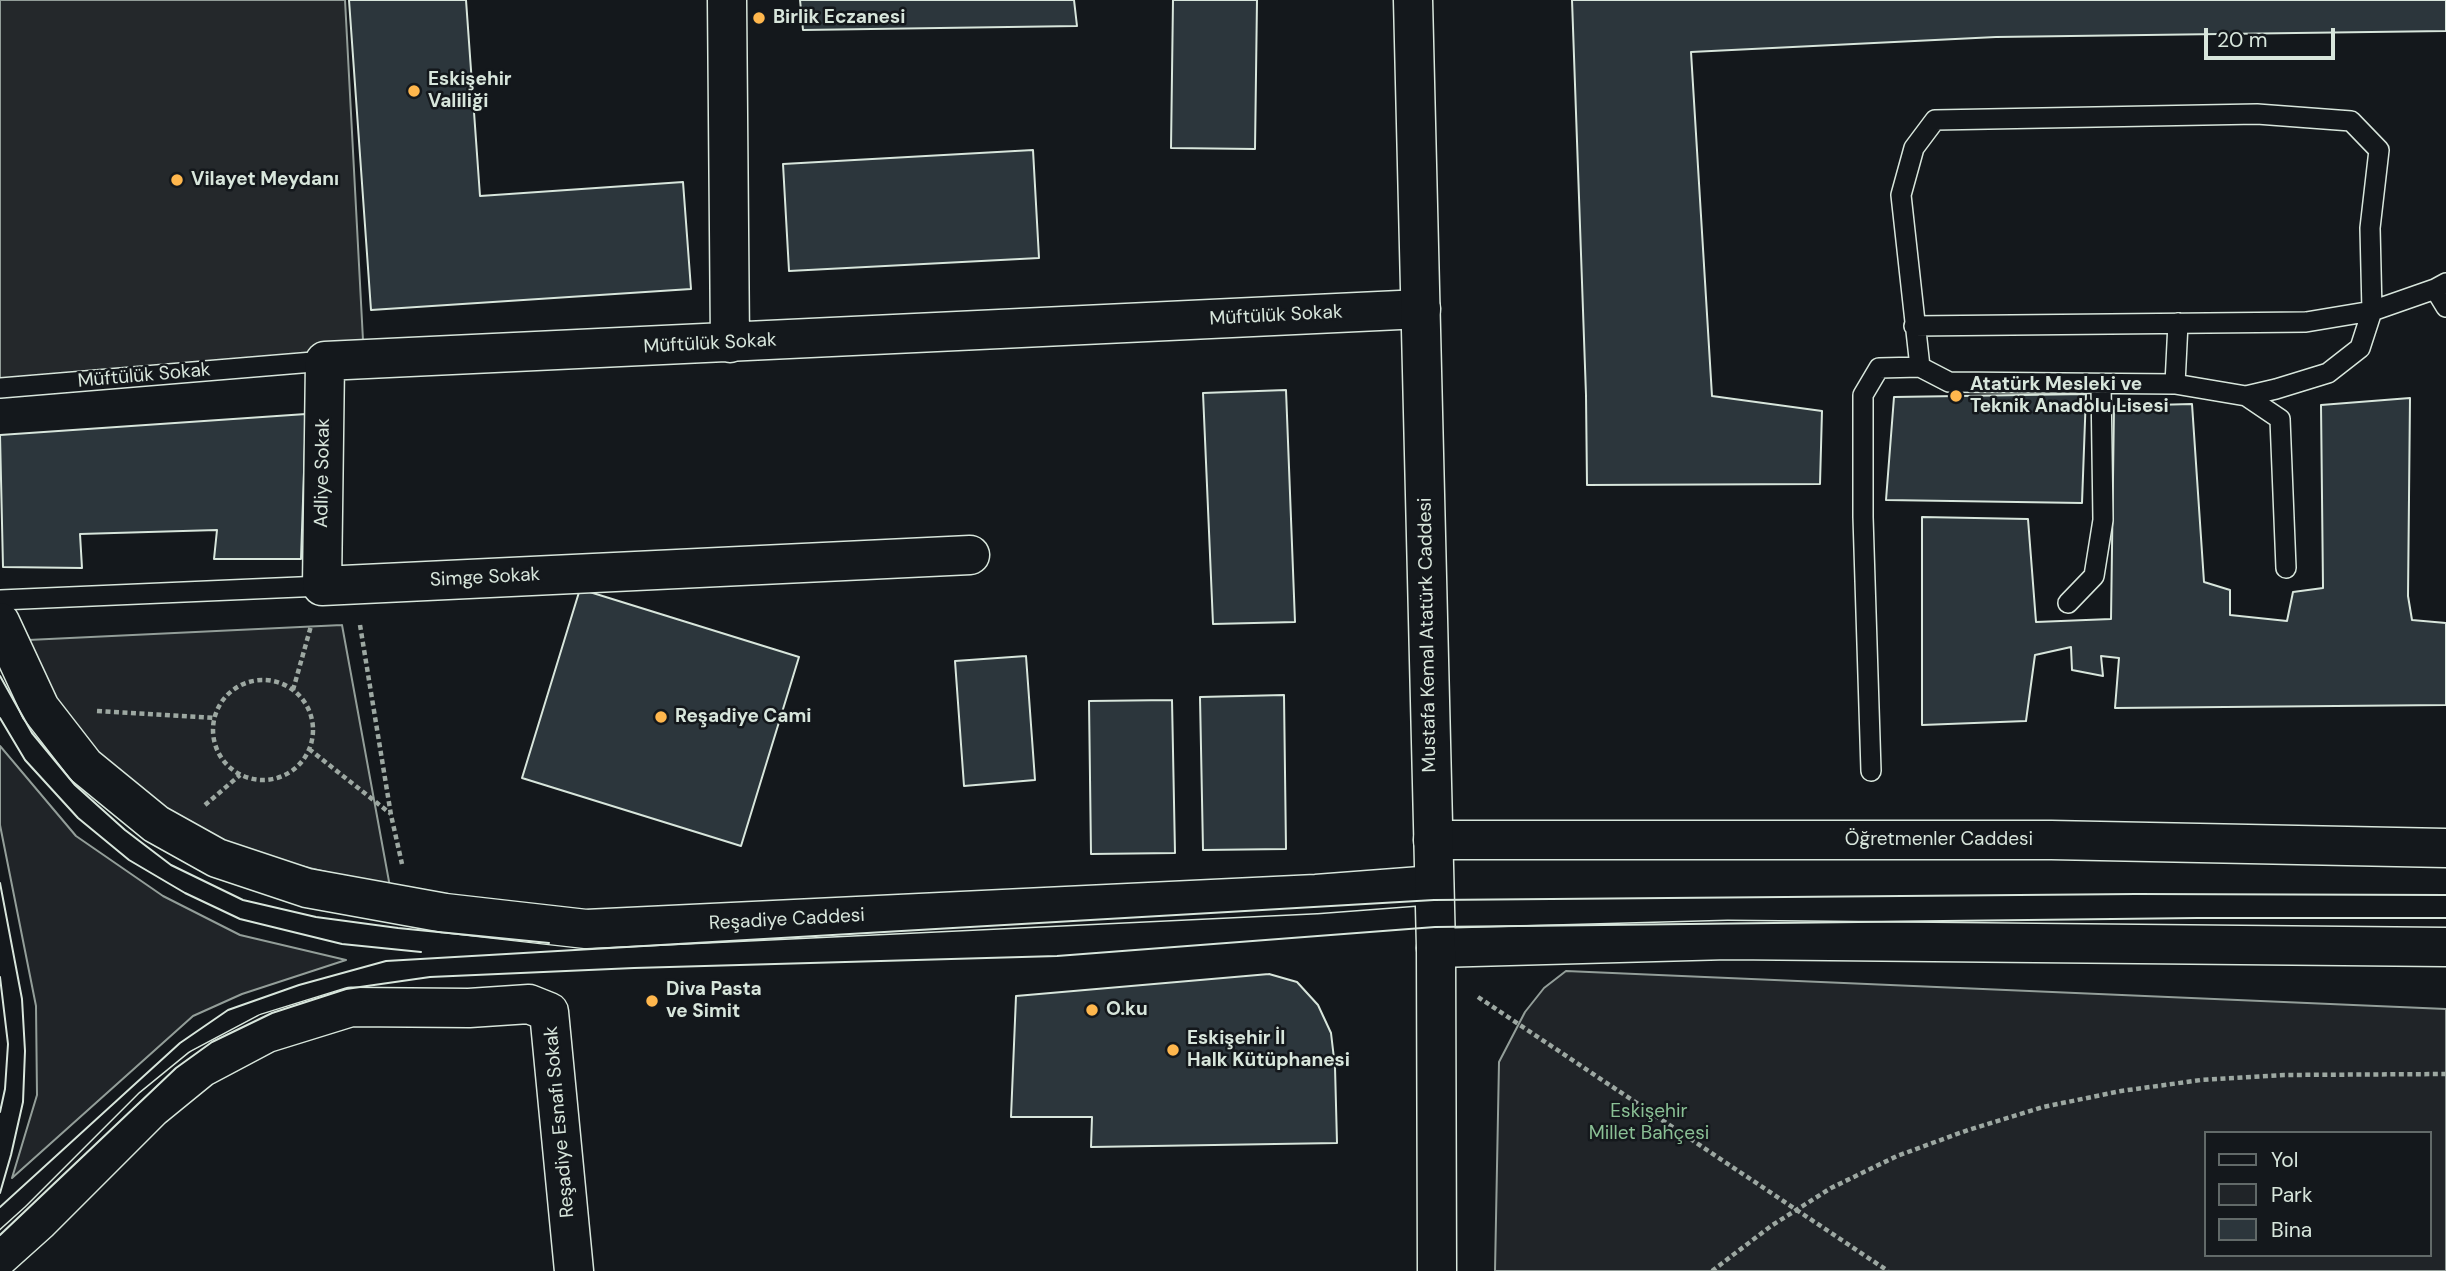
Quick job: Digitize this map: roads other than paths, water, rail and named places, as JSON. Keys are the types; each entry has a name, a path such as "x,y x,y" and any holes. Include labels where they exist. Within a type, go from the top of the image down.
{"street":[{"path":"727,0 730,343"},
{"name":"Mustafa Kemal Atatürk Caddesi","path":"1413,0 1436,947 1437,1271"},
{"name":"Müftülük Sokak","path":"325,361 1421,309"},
{"name":"Adliye Sokak","path":"322,586 325,361"},
{"name":"Simge Sokak","path":"322,586 970,555"},
{"name":"Reşadiye Caddesi","path":"0,622 40,708 85,766 156,824 217,858 307,888 445,913 586,929 1316,894 1434,885"},
{"name":"Öğretmenler Caddesi","path":"1433,840 2051,840 2446,848"},
{"path":"1436,947 1728,940 2446,947"},
{"name":"Reşadiye Esnafı Sokak","path":"0,1256 39,1221 152,1108 201,1068 267,1033 352,1007 469,1008 528,1004 550,1012 574,1271"}],"lane":[{"path":"1871,771 1863,517 1863,395 1879,368 1920,367 1949,382 2175,384 2246,396 2328,373 2360,348 2372,312 2370,228 2379,150 2351,121 2257,114 1934,120 1914,148 1901,195 1920,367"},
{"path":"1914,326 2306,322 2372,312 2441,286 2446,307"},
{"path":"2175,384 2178,323"},
{"name":"Müftülük Sokak","path":"0,388 325,361"},
{"path":"2068,603 2094,576 2103,520 2101,384"},
{"path":"2246,396 2280,419 2286,568"},
{"name":"Simge Sokak","path":"0,600 322,586"}],"tram line":[{"path":"0,676 32,733 75,785 125,830 171,865 243,900 316,917 549,943"},
{"path":"0,718 25,760 78,818 129,860 185,893 240,919 342,944 421,952"},
{"path":"0,883 22,999 25,1051 23,1102 0,1193"},
{"path":"0,1207 180,1043 228,1010 299,985 386,961 1434,900 2136,894 2446,895"},
{"path":"0,1235 176,1068 212,1042 272,1013 346,989 430,977 634,968 1057,956 1435,927 2197,918 2446,918"},
{"path":"0,977 8,1044 5,1089 0,1112"}],"place":[{"name":"Birlik Eczanesi","path":"759,18"},
{"name":"Eskişehir Valiliği","path":"414,91"},
{"name":"Vilayet Meydanı","path":"177,180"},
{"name":"Atatürk Mesleki ve Teknik Anadolu Lisesi","path":"1956,396"},
{"name":"Reşadiye Cami","path":"661,717"},
{"name":"Diva Pasta ve Simit","path":"652,1001"},
{"name":"O.ku","path":"1092,1010"},
{"name":"Eskişehir İl Halk Kütüphanesi","path":"1173,1050"}],"park label":[{"name":"Eskişehir Millet Bahçesi","path":"1649,1123"}]}
